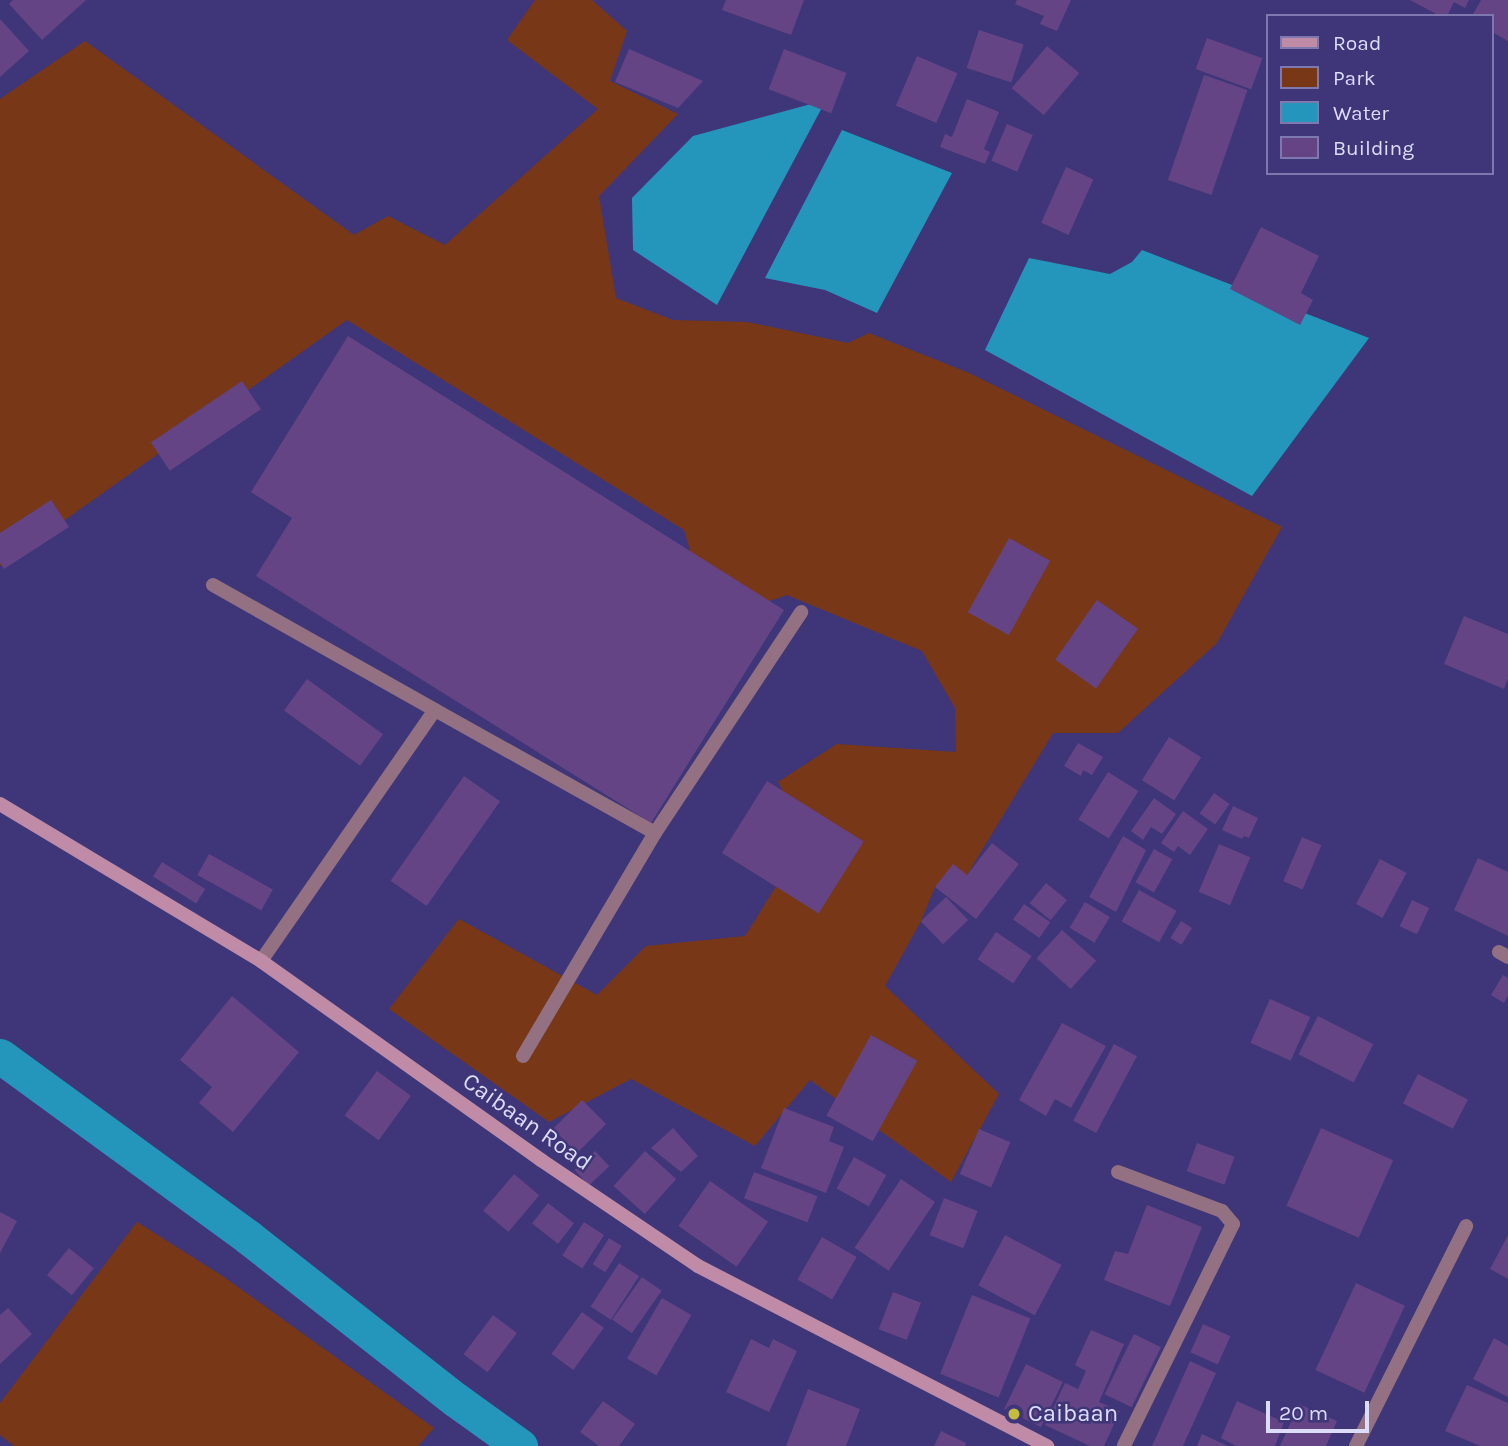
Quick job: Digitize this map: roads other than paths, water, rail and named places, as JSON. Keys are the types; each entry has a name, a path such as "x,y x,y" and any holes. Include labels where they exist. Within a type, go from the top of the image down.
{"street":[{"path":"213,585 655,833"},
{"path":"523,1056 655,833 801,612"},
{"path":"261,961 435,710"},
{"name":"Caibaan Road","path":"0,804 261,961 541,1160 698,1266 1047,1446"},
{"path":"1118,1172 1222,1211 1233,1224 1124,1446"},
{"path":"1356,1446 1466,1226"}],"water":[{"path":"826,100 717,305 633,250 632,198 693,136"},
{"path":"842,130 952,173 877,313 825,290 765,278"},
{"path":"1142,250 1369,338 1252,496 985,350 1029,258 1110,274 1132,262"}],"waterway":[{"path":"0,1056 248,1237 456,1400 520,1446"}],"place":[{"name":"Caibaan","path":"1014,1414"}]}
